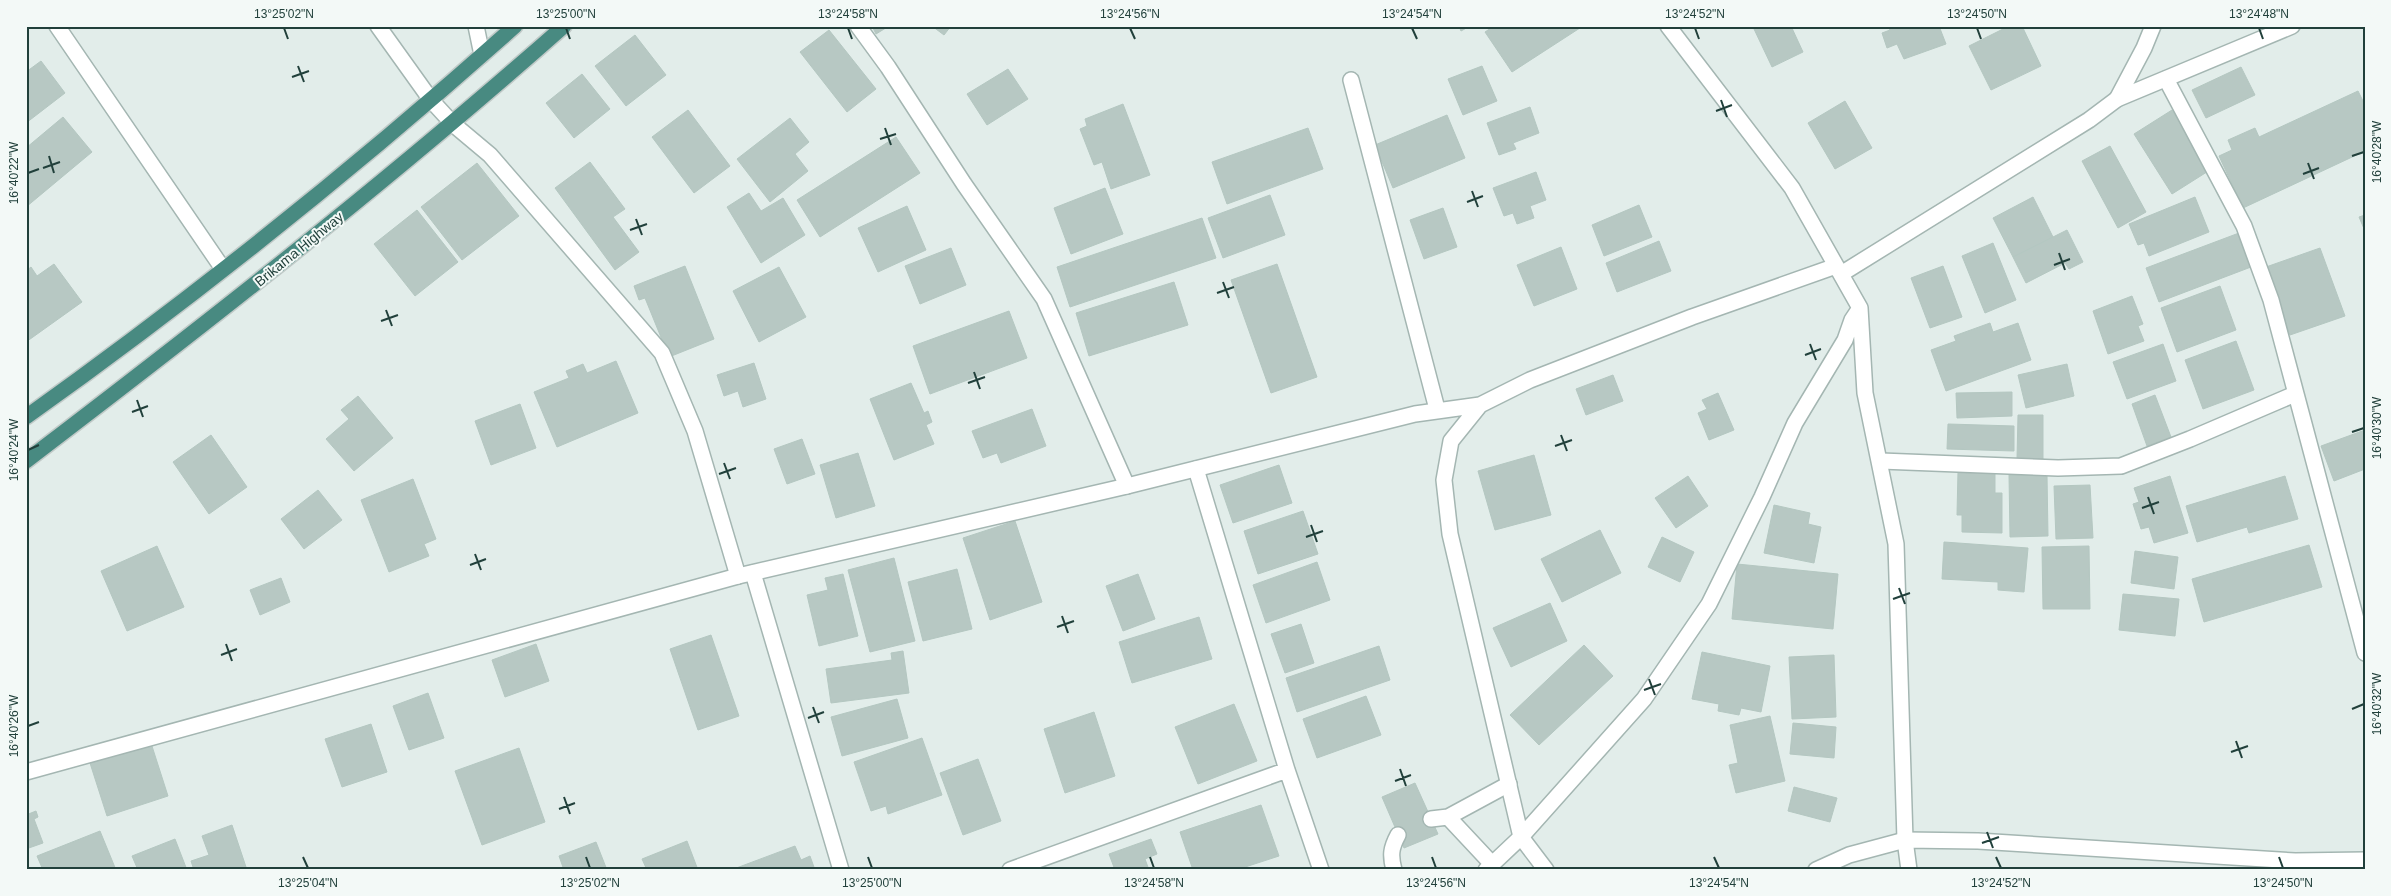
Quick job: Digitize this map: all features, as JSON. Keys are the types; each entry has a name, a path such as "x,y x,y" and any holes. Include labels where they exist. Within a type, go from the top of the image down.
{"highway":[{"path":"26,417 126,345 223,269 431,100 515,26"},
{"name":"Brikama Highway","path":"26,461 216,316 453,124 564,26"}],"street":[{"path":"57,26 223,269"},
{"path":"378,26 431,100 453,124 490,155 662,353 695,431 746,574 841,870"},
{"path":"476,26 482,55"},
{"path":"858,26 888,67 964,184 1044,299 1127,486"},
{"path":"1668,26 1792,188 1860,308 1865,393 1896,544 1905,840 1909,870"},
{"path":"2117,99 2144,48 2153,26"},
{"path":"26,772 746,574 1127,486 1437,409 1480,405 1539,377 1692,317 1839,270 2089,120 2117,99 2292,26"},
{"path":"2166,79 2244,226 2271,300 2365,653"},
{"path":"1351,80 1437,409"},
{"path":"1448,816 1489,867 1521,837 1644,699 1709,604 1762,497 1795,423 1845,340 1852,320 1860,308"},
{"path":"1880,461 2058,468 2121,466 2295,394"},
{"path":"1480,405 1450,441 1444,480 1450,534 1521,837 1546,870"},
{"path":"1196,469 1288,770 1321,870"},
{"path":"1010,870 1288,770"},
{"path":"1432,820 1448,816 1509,784"},
{"path":"1394,870 1390,856 1392,846 1398,834"},
{"path":"1816,870 1849,855 1905,840 1978,841 2295,861 2365,860"}],"building":[{"path":"872,26 889,26 876,34"},
{"path":"932,26 951,26 944,35"},
{"path":"1459,26 1470,26 1461,31"},
{"path":"1494,26 1583,26 1512,72 1485,32"},
{"path":"1759,26 1791,26 1803,52 1772,67 1754,29"},
{"path":"1888,26 1939,26 1946,44 1904,59 1897,44 1887,48 1882,33 1890,30"},
{"path":"2009,26 2022,26 2041,66 1991,90 1969,46"},
{"path":"829,30 876,89 847,112 800,52"},
{"path":"635,35 666,75 626,106 595,66"},
{"path":"41,61 65,93 26,123 26,72"},
{"path":"1482,66 1497,101 1463,115 1448,79"},
{"path":"2241,67 2255,95 2206,118 2192,90"},
{"path":"1008,69 1028,99 987,125 967,94"},
{"path":"582,74 610,109 574,138 546,103"},
{"path":"2358,91 2365,105 2365,151 2243,208 2219,156 2232,150 2228,140 2255,128 2259,137"},
{"path":"1845,101 1872,148 1835,169 1808,123"},
{"path":"1123,104 1150,175 1111,189 1102,162 1094,165 1080,129 1087,126 1085,119"},
{"path":"1530,107 1539,133 1513,143 1516,149 1499,155 1487,123"},
{"path":"688,110 730,166 694,193 652,137"},
{"path":"2172,110 2210,170 2172,194 2134,134"},
{"path":"1447,115 1465,158 1393,188 1375,145"},
{"path":"63,117 92,152 26,207 26,148"},
{"path":"790,118 809,142 795,154 808,171 770,202 737,159"},
{"path":"1308,128 1323,169 1227,204 1212,162"},
{"path":"896,137 920,173 820,237 797,200"},
{"path":"2110,146 2146,212 2118,228 2082,161"},
{"path":"590,162 625,209 613,217 639,252 615,270 555,188"},
{"path":"477,163 519,216 462,260 421,207"},
{"path":"1536,172 1546,200 1530,206 1534,218 1517,224 1513,213 1504,216 1493,188"},
{"path":"1105,188 1123,234 1071,254 1054,208"},
{"path":"749,193 761,211 783,198 805,235 761,263 727,207"},
{"path":"1270,195 1285,235 1223,258 1208,218"},
{"path":"2033,197 2053,237 2013,257 1993,218"},
{"path":"2195,197 2209,232 2149,256 2144,243 2138,245 2129,224"},
{"path":"1639,205 1652,237 1604,256 1592,225"},
{"path":"907,206 926,250 878,272 858,228"},
{"path":"1443,208 1457,247 1424,259 1410,220"},
{"path":"417,210 458,262 415,296 374,244"},
{"path":"2365,215 2365,231 2359,217"},
{"path":"1202,218 1216,258 1070,307 1057,267"},
{"path":"2067,230 2083,262 2069,269 2065,263 2026,283 2013,257"},
{"path":"2239,233 2251,267 2159,302 2146,268"},
{"path":"1659,241 1671,271 1617,292 1606,263"},
{"path":"1993,243 2016,300 1985,313 1962,256"},
{"path":"1561,247 1577,289 1534,306 1517,265"},
{"path":"951,248 966,285 920,304 905,266"},
{"path":"2320,248 2345,316 2290,335 2266,267"},
{"path":"54,264 82,302 26,342 26,271 31,267 37,276"},
{"path":"1277,264 1317,377 1271,393 1231,280"},
{"path":"685,266 714,339 669,357 645,298 639,300 634,286"},
{"path":"1943,266 1962,317 1930,328 1911,278"},
{"path":"779,267 806,317 759,342 733,291"},
{"path":"1174,282 1188,325 1089,356 1076,313"},
{"path":"2220,286 2236,330 2177,352 2161,308"},
{"path":"2132,296 2143,324 2138,326 2144,341 2108,354 2093,311"},
{"path":"1009,311 1027,358 930,394 913,346"},
{"path":"1990,323 1993,332 2018,323 2031,360 1946,391 1931,350 1956,341 1954,336"},
{"path":"2236,341 2254,390 2203,409 2185,360"},
{"path":"2163,344 2176,381 2127,399 2113,362"},
{"path":"616,361 638,413 557,447 534,392 569,378 566,371 583,364 587,373"},
{"path":"754,363 766,399 743,407 738,391 724,396 717,375"},
{"path":"2067,364 2074,396 2026,408 2018,375"},
{"path":"1613,375 1623,401 1586,415 1576,389"},
{"path":"911,383 924,413 928,411 932,422 926,425 934,444 894,460 870,399"},
{"path":"2012,392 2012,416 1957,418 1956,393"},
{"path":"1718,393 1734,430 1709,440 1698,413 1707,409 1702,400"},
{"path":"2155,395 2171,437 2147,446 2132,404"},
{"path":"358,396 393,438 354,471 326,439 349,419 341,410"},
{"path":"520,404 536,448 491,465 475,421"},
{"path":"1032,409 1046,446 1001,463 997,453 983,458 972,431"},
{"path":"2018,415 2043,415 2043,459 2017,459"},
{"path":"1948,424 2014,426 2014,451 1947,449"},
{"path":"2365,430 2365,469 2334,481 2321,446"},
{"path":"211,435 247,487 209,514 173,462"},
{"path":"802,439 815,474 787,484 774,449"},
{"path":"858,453 875,506 836,518 820,465"},
{"path":"1534,455 1551,515 1495,530 1478,471"},
{"path":"1279,465 1292,503 1233,523 1220,485"},
{"path":"1958,471 1995,472 1995,493 2002,493 2002,533 1962,532 1962,515 1957,515"},
{"path":"2009,475 2047,475 2048,536 2010,537"},
{"path":"1688,476 1708,506 1676,528 1655,498"},
{"path":"2170,476 2188,533 2154,543 2149,527 2141,529 2133,504 2139,502 2134,488"},
{"path":"2285,476 2298,519 2249,533 2247,527 2197,542 2186,506"},
{"path":"413,479 436,539 424,544 429,556 389,572 361,500"},
{"path":"2090,485 2093,538 2056,539 2054,486"},
{"path":"318,490 342,520 304,549 281,519"},
{"path":"1774,505 1810,513 1808,524 1821,527 1814,563 1764,553"},
{"path":"1303,511 1318,554 1258,574 1244,531"},
{"path":"1015,521 1042,602 990,620 963,538"},
{"path":"1600,530 1621,573 1562,602 1541,559"},
{"path":"1662,537 1694,552 1680,582 1648,567"},
{"path":"1944,542 2028,548 2024,592 1998,590 1998,582 1942,579"},
{"path":"2309,545 2322,587 2204,622 2192,579"},
{"path":"157,546 184,607 127,631 101,571"},
{"path":"2089,546 2090,609 2043,609 2042,547"},
{"path":"2135,551 2178,557 2174,589 2131,583"},
{"path":"894,558 915,641 870,652 848,570"},
{"path":"1317,562 1330,600 1266,623 1253,585"},
{"path":"1737,564 1838,574 1833,629 1732,619"},
{"path":"957,569 972,629 923,641 908,582"},
{"path":"843,574 858,636 819,646 807,595 828,590 825,578"},
{"path":"1138,574 1155,619 1123,631 1106,586"},
{"path":"281,578 290,602 260,615 250,590"},
{"path":"2123,594 2179,599 2175,636 2119,630"},
{"path":"1550,603 1567,641 1511,667 1493,628"},
{"path":"1199,617 1212,659 1132,683 1119,642"},
{"path":"1301,624 1314,663 1285,673 1271,634"},
{"path":"711,635 739,716 698,730 670,649"},
{"path":"536,644 549,681 505,697 492,660"},
{"path":"1584,645 1613,676 1539,745 1510,715"},
{"path":"1379,646 1390,680 1297,712 1286,678"},
{"path":"903,651 909,693 831,703 826,669 892,660 891,653"},
{"path":"1702,652 1770,666 1761,712 1741,708 1739,715 1718,711 1719,704 1692,699"},
{"path":"1834,655 1836,717 1792,719 1789,657"},
{"path":"428,693 444,738 409,750 393,706"},
{"path":"1366,696 1381,735 1317,758 1303,719"},
{"path":"897,699 908,738 842,756 831,717"},
{"path":"1234,704 1257,761 1198,784 1175,727"},
{"path":"1094,712 1115,776 1065,793 1044,729"},
{"path":"1770,716 1785,781 1736,793 1729,765 1738,763 1730,725"},
{"path":"1793,723 1836,727 1834,758 1790,754"},
{"path":"371,724 387,772 342,787 325,739"},
{"path":"922,738 942,795 888,814 886,806 871,811 854,762"},
{"path":"151,743 168,796 107,816 90,763"},
{"path":"519,748 545,822 482,845 455,771"},
{"path":"978,759 1001,821 963,835 940,773"},
{"path":"1415,783 1438,834 1404,848 1382,797"},
{"path":"1794,787 1837,798 1830,822 1788,811"},
{"path":"1261,805 1279,856 1236,870 1193,870 1180,832"},
{"path":"36,811 38,817 34,819 43,843 26,849 26,815"},
{"path":"232,825 247,870 194,870 191,861 209,855 202,836"},
{"path":"100,831 116,870 43,870 37,856"},
{"path":"175,839 187,870 138,870 132,856"},
{"path":"1151,839 1157,854 1145,859 1149,870 1115,870 1109,854"},
{"path":"687,841 698,870 647,870 642,859"},
{"path":"596,842 607,870 564,870 559,856"},
{"path":"795,846 801,860 810,856 815,870 731,870"}]}
